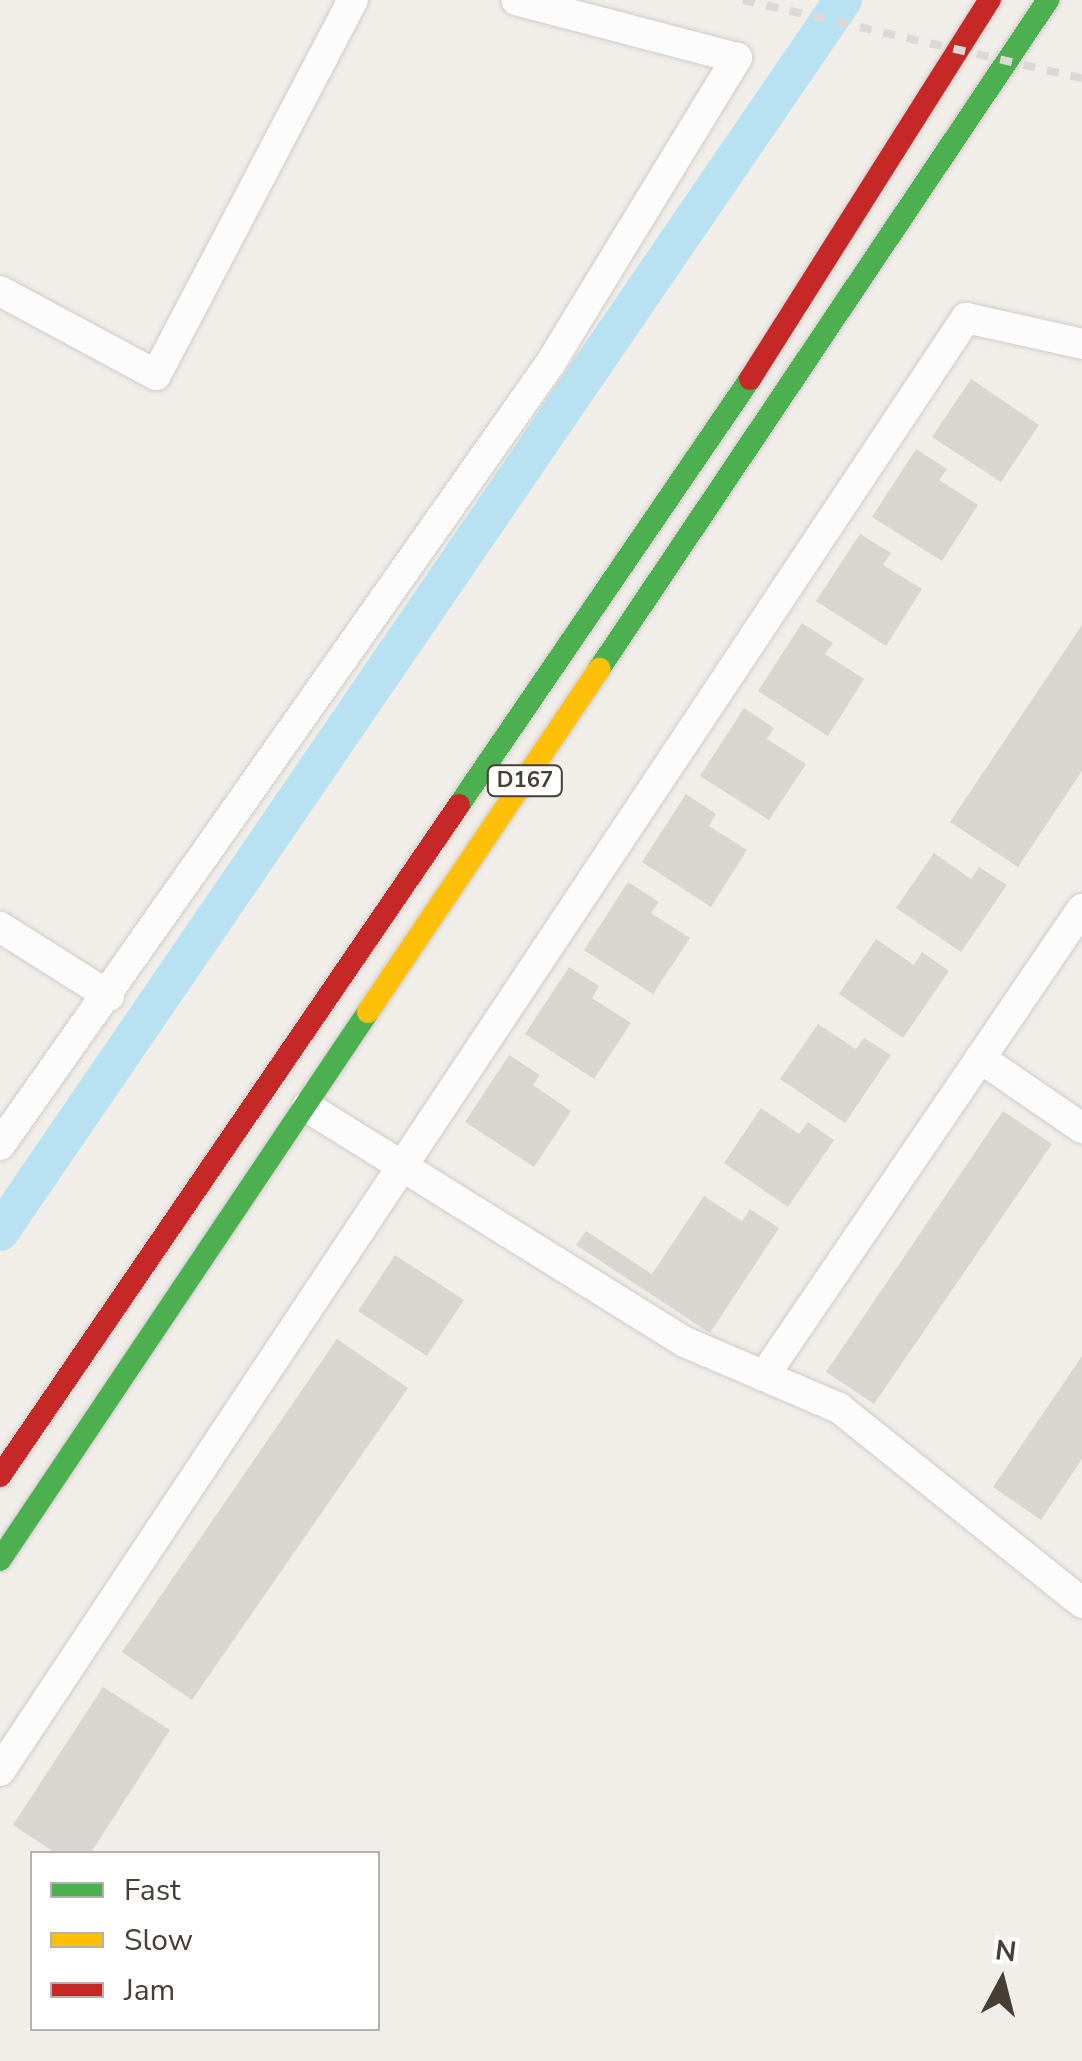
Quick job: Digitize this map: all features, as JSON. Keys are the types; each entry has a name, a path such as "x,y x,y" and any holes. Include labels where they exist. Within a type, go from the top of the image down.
{"main road":[{"name":"D167","path":"0,1476 734,404 990,0"},
{"name":"D167","path":"0,1560 1048,0"}],"street":[{"path":"0,291 156,375 352,0"},
{"path":"0,1145 110,996 550,364 737,58 516,0"},
{"path":"0,1771 405,1170 966,318 1082,344"},
{"path":"764,1376 1082,910"},
{"path":"0,927 110,996"},
{"path":"980,1058 1082,1128"},
{"path":"307,1107 684,1342 839,1408 1082,1603"}],"building":[{"path":"971,379 1039,425 1001,482 932,437"},
{"path":"916,449 947,469 939,480 978,505 942,561 872,517"},
{"path":"860,534 891,553 883,565 922,589 886,646 816,601"},
{"path":"802,623 833,643 825,654 864,679 828,736 758,691"},
{"path":"1082,625 1082,771 1018,867 950,822"},
{"path":"744,708 774,728 767,739 806,764 769,820 700,776"},
{"path":"686,794 716,814 709,826 747,850 711,907 642,862"},
{"path":"934,853 971,879 979,867 1007,885 961,952 896,908"},
{"path":"628,882 659,902 651,913 690,938 653,994 584,950"},
{"path":"876,939 914,965 922,952 949,971 903,1038 839,994"},
{"path":"569,967 599,986 592,998 631,1023 594,1079 525,1034"},
{"path":"818,1024 856,1049 864,1038 891,1055 845,1123 780,1079"},
{"path":"509,1055 540,1075 533,1085 571,1111 534,1167 465,1122"},
{"path":"761,1108 799,1134 808,1122 834,1140 788,1207 724,1163"},
{"path":"1003,1111 1052,1144 874,1404 826,1372"},
{"path":"704,1196 742,1221 750,1209 779,1228 710,1333 576,1245 586,1231 652,1274"},
{"path":"395,1255 464,1300 427,1356 358,1311"},
{"path":"337,1339 408,1388 192,1700 122,1652"},
{"path":"1082,1356 1082,1459 1041,1520 993,1487"},
{"path":"103,1687 170,1730 92,1851 52,1851 13,1825"}],"waterway":[{"path":"0,1232 843,0"}],"railway":[{"path":"743,0 1082,78"}],"traffic: fast":[{"path":"599,669 1048,0"},
{"path":"459,805 750,379"},
{"path":"0,1560 368,1012"}],"traffic: slow":[{"path":"368,1012 599,669"}],"traffic: jam":[{"path":"750,379 990,0"},
{"path":"0,1476 459,805"}]}
